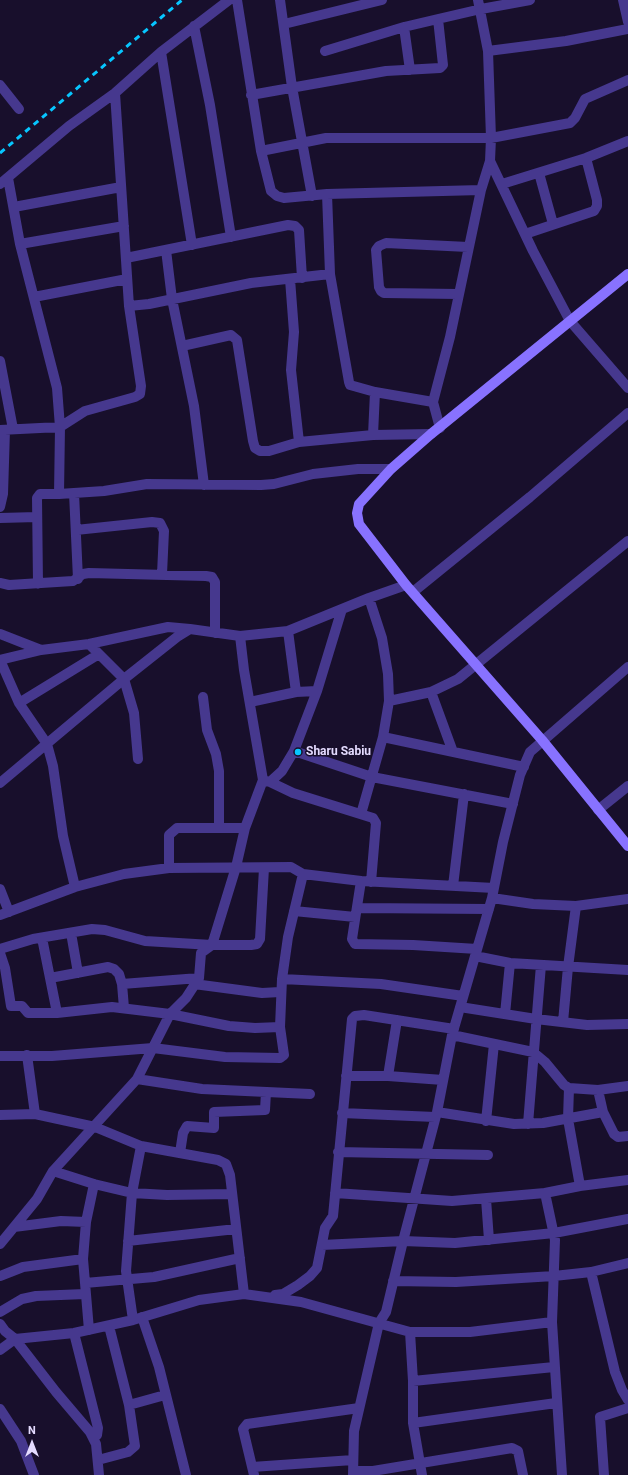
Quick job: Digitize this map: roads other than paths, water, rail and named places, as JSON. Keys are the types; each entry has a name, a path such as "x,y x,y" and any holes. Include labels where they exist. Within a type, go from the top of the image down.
{"street":[{"path":"59,494 60,427 53,368 20,244 14,207 4,181 69,126 115,93 160,52 229,0"},
{"path":"237,0 261,151 271,191 277,196 284,198 327,194 481,190"},
{"path":"280,0 292,87 312,196"},
{"path":"284,24 382,0"},
{"path":"325,51 404,27 438,19 480,4 530,0"},
{"path":"623,0 628,22"},
{"path":"440,428 433,402 450,337 481,190 490,161 491,138 488,51 480,4"},
{"path":"251,95 386,71 434,70 440,68 443,65 438,19"},
{"path":"194,26 210,105 231,237"},
{"path":"404,27 410,70"},
{"path":"488,51 566,41 628,29"},
{"path":"160,52 192,245"},
{"path":"261,151 326,138 491,138 570,123 575,118 585,100 628,80"},
{"path":"0,85 19,109"},
{"path":"6,430 60,427 85,411 135,397 140,394 141,386 129,306 115,93"},
{"path":"502,184 586,158 628,141"},
{"path":"525,234 594,211 597,206 597,200 586,158"},
{"path":"490,161 525,234 570,321 628,388"},
{"path":"539,173 553,224"},
{"path":"14,207 121,187"},
{"path":"327,194 330,274 348,382 350,385 375,392 433,402"},
{"path":"126,258 288,225 295,226 298,230 302,278"},
{"path":"20,244 124,226"},
{"path":"458,294 384,293 379,287 376,250 379,246 386,243 468,247"},
{"path":"166,250 172,299 194,406 204,485"},
{"path":"129,306 251,283 330,274"},
{"path":"628,274 431,434 391,470 359,504 357,513 359,524 409,589 542,740 628,846"},
{"path":"34,297 127,279"},
{"path":"290,279 294,332 291,370 299,442"},
{"path":"182,346 231,335 237,340 253,441 256,448 260,451 299,442 373,435 431,434"},
{"path":"0,361 6,430 3,494 0,507"},
{"path":"373,435 375,392"},
{"path":"75,887 63,836 53,766 47,744 19,703 0,660 41,650 89,644 168,627 240,636 288,631 369,598 409,589 530,497 628,413"},
{"path":"38,584 38,496 104,491 147,484 274,484 313,474 358,469 391,470"},
{"path":"74,494 78,579"},
{"path":"0,518 37,517"},
{"path":"76,530 152,522 160,523 164,531 162,574"},
{"path":"389,701 431,692 458,679 628,541"},
{"path":"0,583 38,584 73,581 78,579 83,574 89,573 162,574 212,578 215,582 215,633"},
{"path":"361,814 383,737 389,701 388,674 382,638 369,598"},
{"path":"0,1244 37,1199 53,1171 95,1127 137,1079 170,1014 186,998 197,981 201,953 212,944 236,867 245,828 267,781 282,771 294,751 317,691 342,609"},
{"path":"0,783 124,679 177,637 190,629"},
{"path":"288,631 296,692"},
{"path":"0,634 41,650"},
{"path":"240,636 244,670 267,781"},
{"path":"89,644 124,679 134,713 138,759"},
{"path":"19,703 99,654"},
{"path":"523,1475 518,1451 512,1448 353,1473 354,1431 379,1322 386,1312 402,1240 427,1153 444,1080 453,1032 489,909 513,804 524,767 530,752 542,740 628,667"},
{"path":"250,702 296,692 317,691"},
{"path":"431,692 454,752"},
{"path":"203,697 207,730 216,754 219,771 219,827"},
{"path":"383,737 524,767"},
{"path":"294,751 372,777 513,804"},
{"path":"267,781 293,793 373,818 376,823 366,882 356,912 352,939 355,944 412,944 476,952 510,963 628,970"},
{"path":"598,810 628,786"},
{"path":"454,886 464,794"},
{"path":"169,868 169,835 172,830 177,828 245,828"},
{"path":"0,889 4,913 63,893 75,887 124,874 169,868 291,867 303,874 366,882 454,886 493,893 533,904 576,906 628,899"},
{"path":"0,949 42,938 92,929 105,930 145,941 212,944 257,944 260,939 264,868"},
{"path":"0,1056 52,1056 153,1048 225,1057 280,1058 284,1055 280,1027 280,992 288,937 303,874"},
{"path":"563,1022 576,906"},
{"path":"294,911 356,912 489,909"},
{"path":"71,933 78,973"},
{"path":"42,938 57,1013"},
{"path":"0,953 5,968 11,1006 22,1006 28,1013 57,1013 112,1007 170,1014 229,1026 254,1028 280,1027"},
{"path":"505,1014 510,963"},
{"path":"528,1124 541,965"},
{"path":"50,978 108,967 114,968 119,974 122,984 124,1008"},
{"path":"282,979 381,984 425,989 463,996"},
{"path":"122,984 197,981 262,992 280,992"},
{"path":"460,1007 536,1019 587,1025 628,1024"},
{"path":"267,1296 283,1294 310,1276 317,1268 325,1228 333,1216 352,1020 355,1016 364,1015 397,1020 533,1052 545,1062 564,1085 569,1088 598,1090 628,1086"},
{"path":"388,1076 397,1020"},
{"path":"486,1121 494,1044"},
{"path":"27,1055 35,1114"},
{"path":"346,1076 388,1076 444,1080"},
{"path":"137,1079 202,1089 310,1094"},
{"path":"569,1088 568,1119 580,1186"},
{"path":"598,1090 603,1112 614,1134 618,1137 628,1136"},
{"path":"180,1153 183,1133 187,1126 214,1128 214,1112 266,1110 266,1092"},
{"path":"342,1113 436,1115 528,1124 543,1123 603,1112"},
{"path":"0,1115 35,1114 95,1127 141,1146 218,1160 226,1164 232,1194 244,1294"},
{"path":"141,1146 132,1193 126,1279 137,1319 159,1367 186,1475"},
{"path":"338,1152 488,1155"},
{"path":"53,1171 94,1184 132,1193 167,1195 232,1194"},
{"path":"335,1193 452,1201 545,1193 580,1186 628,1180"},
{"path":"89,1330 83,1259 86,1222 94,1184"},
{"path":"545,1193 554,1233 552,1322 556,1403 562,1475"},
{"path":"486,1199 489,1240"},
{"path":"322,1245 402,1240 455,1243 554,1233 628,1219"},
{"path":"14,1227 62,1221 86,1222"},
{"path":"128,1241 236,1229"},
{"path":"85,1283 154,1277 240,1258"},
{"path":"0,1276 23,1267 83,1259"},
{"path":"393,1281 456,1282 554,1276 590,1272 628,1263"},
{"path":"590,1272 615,1372 622,1390 628,1400"},
{"path":"0,1312 13,1303 36,1296 85,1294"},
{"path":"0,1350 15,1339 74,1333 137,1319 199,1300 244,1294 267,1296 301,1302 379,1322 410,1332 470,1332 552,1322"},
{"path":"0,1324 5,1332 15,1339 94,1438 99,1475"},
{"path":"98,1460 128,1452 135,1446 129,1406 109,1326"},
{"path":"410,1332 414,1381 413,1423 422,1475"},
{"path":"74,1333 98,1428 97,1435 94,1438"},
{"path":"414,1381 554,1367"},
{"path":"129,1406 165,1395"},
{"path":"413,1423 556,1403"},
{"path":"353,1460 253,1471 243,1429 247,1424 359,1408"},
{"path":"604,1475 600,1417 628,1408"},
{"path":"0,1409 21,1441 34,1475"}],"railway":[{"path":"0,153 182,0"}],"place":[{"name":"Sharu Sabiu","path":"298,752"}]}
